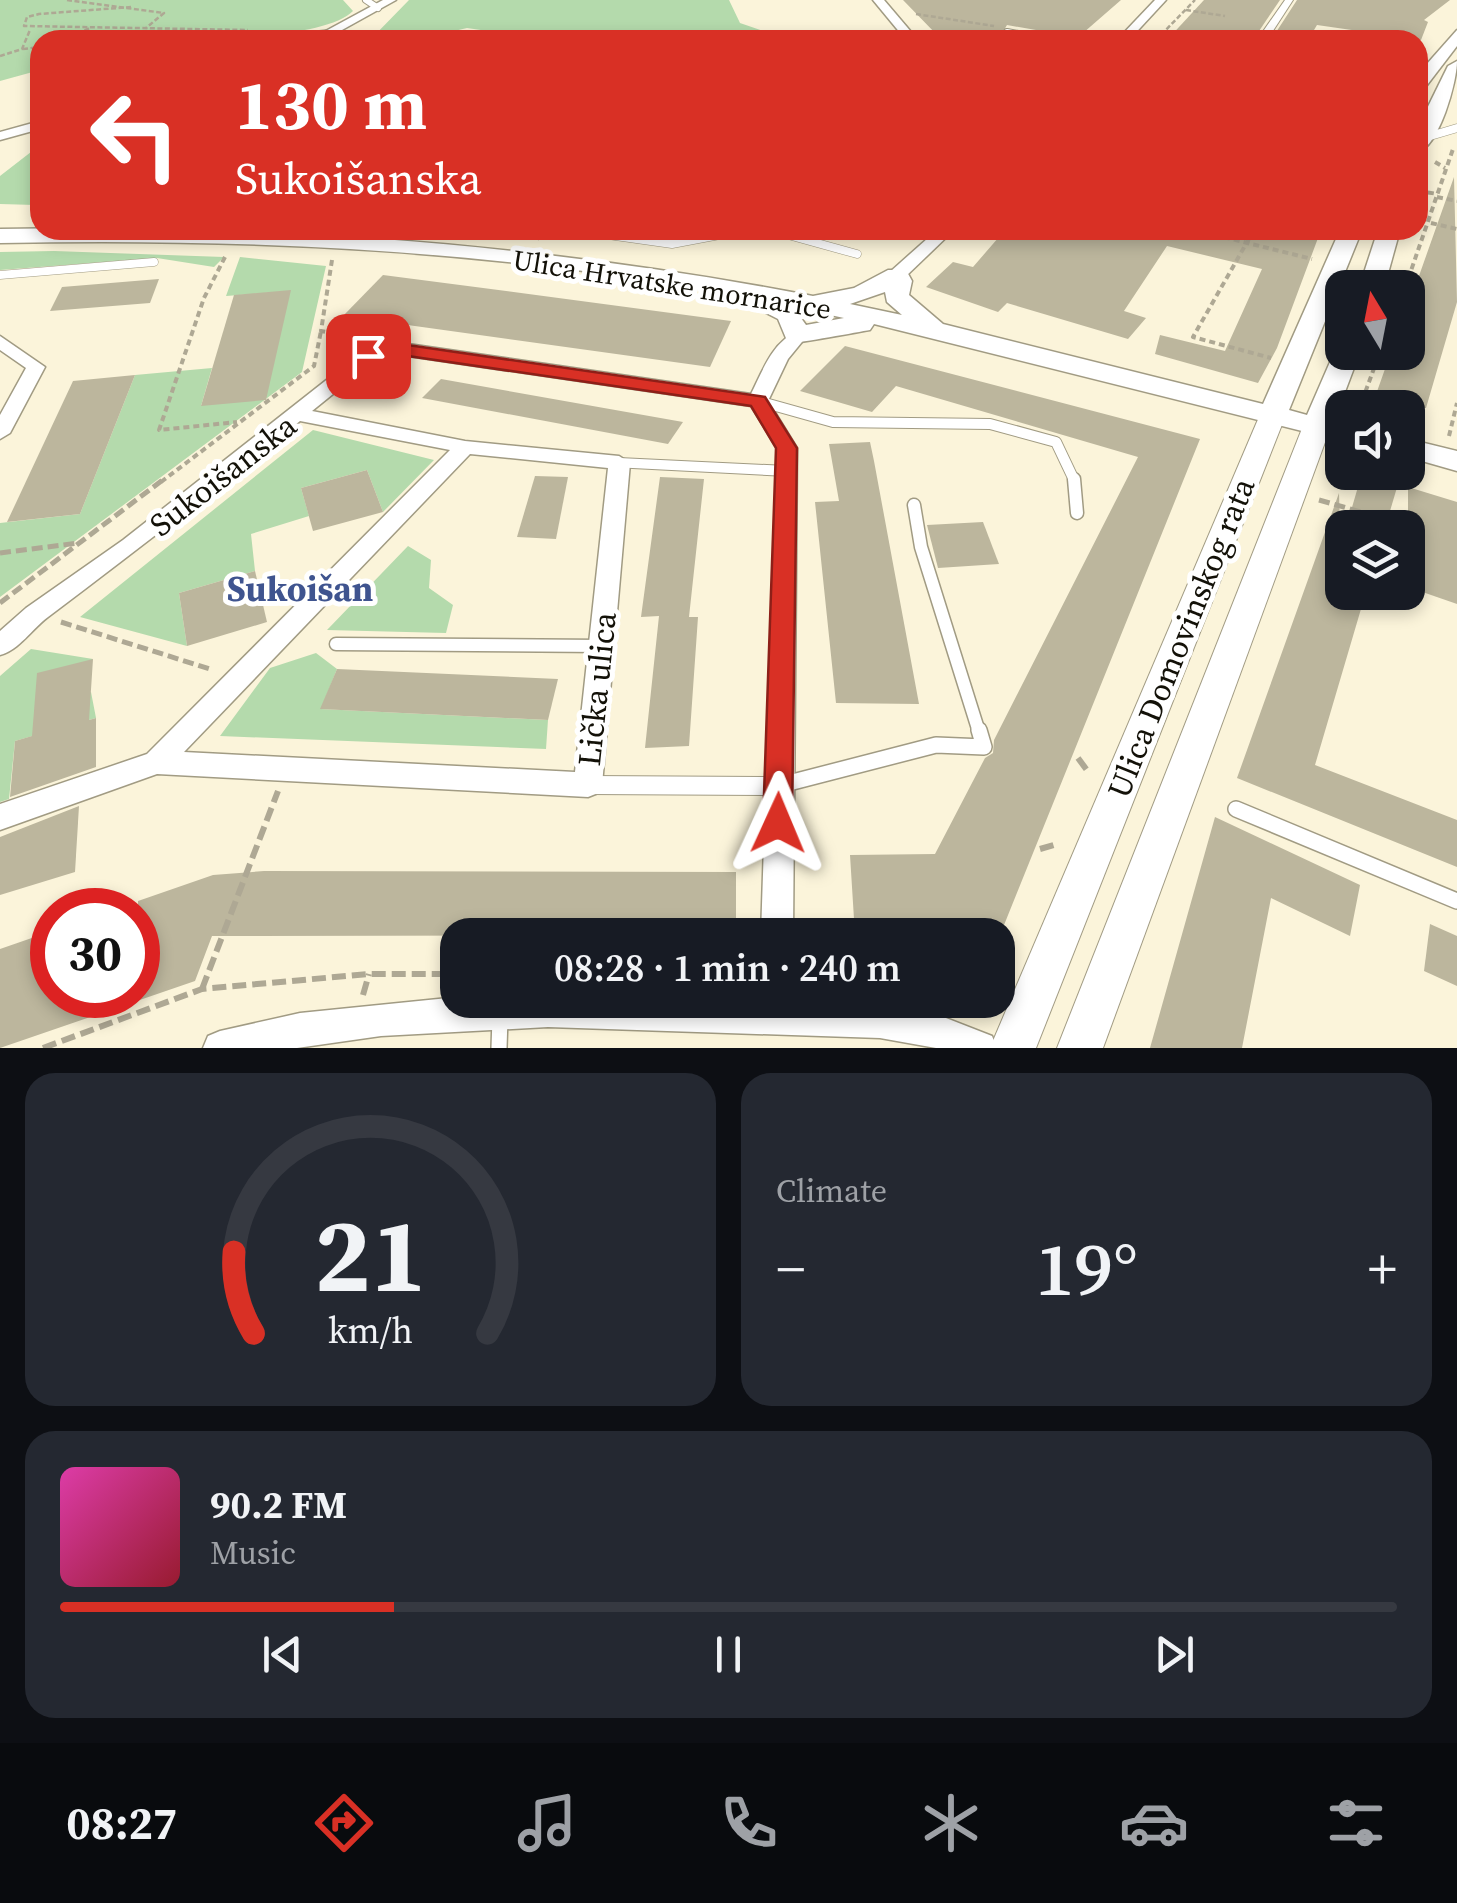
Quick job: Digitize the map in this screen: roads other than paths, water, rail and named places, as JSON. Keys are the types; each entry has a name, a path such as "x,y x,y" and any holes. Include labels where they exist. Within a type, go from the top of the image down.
{"main road":[{"path":"1428,69 1457,35"},
{"path":"1428,125 1457,66"},
{"name":"Ulica Hrvatske mornarice","path":"272,240 420,249 738,289 1325,428"},
{"path":"373,240 420,249"},
{"name":"Ulica Domovinskog rata","path":"1272,417 1348,240"},
{"path":"1376,270 1386,240"},
{"path":"778,297 850,297 897,275 900,280 894,292 902,306 942,335"},
{"path":"738,289 780,307 789,315 797,337 836,325 897,324"},
{"path":"1425,449 1452,450"}],"street":[{"path":"336,30 372,4 391,0"},
{"path":"878,0 904,30"},
{"path":"1132,30 1161,0"},
{"path":"1269,30 1289,0"},
{"path":"0,136 30,128"},
{"path":"897,275 935,240"},
{"path":"776,918 787,472 786,448 758,401 779,357 797,337"},
{"path":"0,342 36,368 3,422"},
{"name":"Sukoišanska","path":"0,646 35,614 131,546 299,415 368,356 401,350 758,401"},
{"path":"299,415 465,447 618,463 787,472"},
{"name":"Ulica Domovinskog rata","path":"1013,1048 1272,417"},
{"name":"Ulica Domovinskog rata","path":"1080,1048 1325,441"},
{"path":"157,762 465,447"},
{"name":"Lička ulica","path":"618,463 588,785 778,786"},
{"path":"0,817 157,762 588,785"},
{"path":"220,1048 355,1018 440,1015"},
{"path":"856,1018 928,1028 980,1048"}],"lane":[{"path":"1428,139 1457,128"},
{"path":"644,240 672,244 693,240"},
{"path":"807,240 858,254"},
{"path":"0,275 154,262"},
{"path":"758,401 833,422 990,424 1056,442 1076,483 1078,513"},
{"name":"Lička ulica","path":"778,786 936,744 984,747 921,547 914,505"},
{"path":"336,644 602,646"},
{"path":"1236,809 1457,901"},
{"path":"499,1048 500,1018"}],"district":[{"name":"Sukoišan","path":"300,589"}]}
